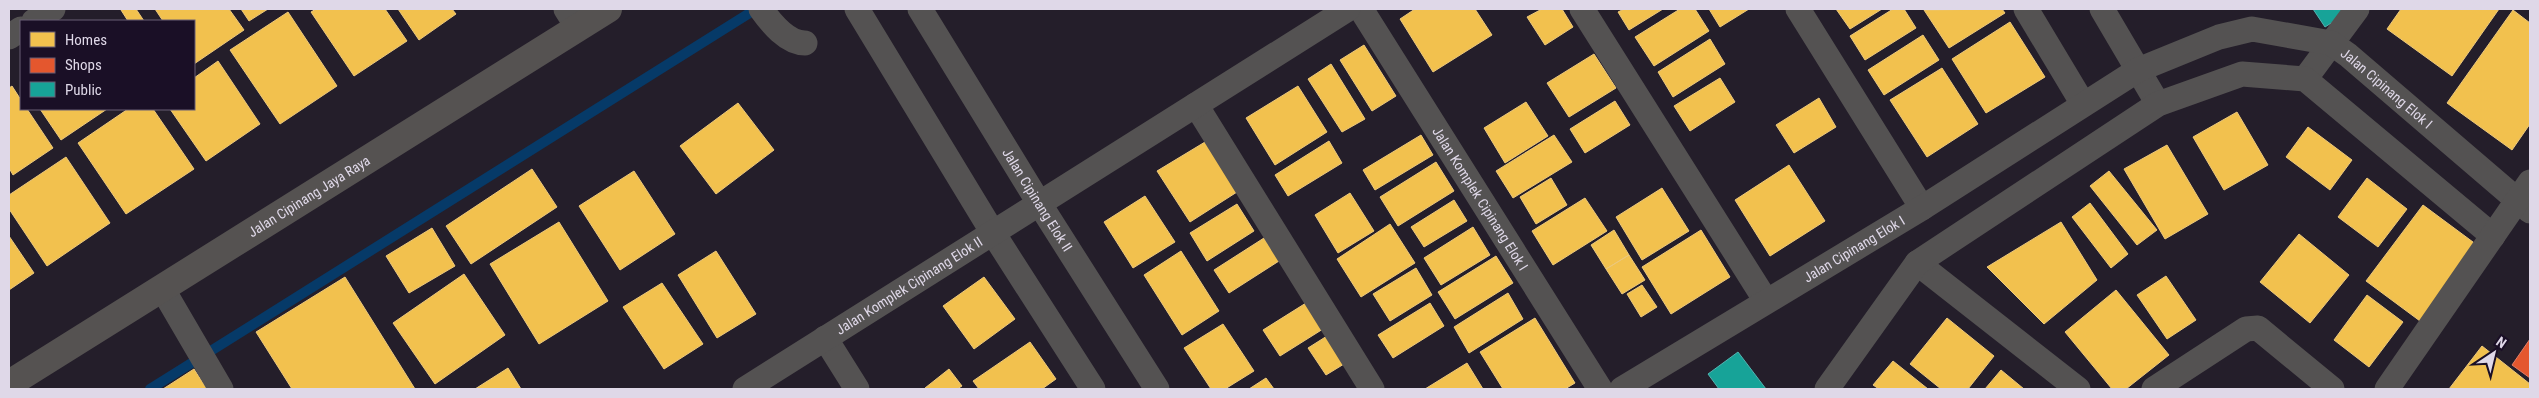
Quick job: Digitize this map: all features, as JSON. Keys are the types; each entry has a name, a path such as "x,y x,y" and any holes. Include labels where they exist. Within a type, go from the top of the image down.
{"street":[{"path":"36,20 53,9"},
{"name":"Jalan Cipinang Jaya Raya","path":"9,384 162,288 572,18 608,9"},
{"path":"857,9 993,233 1094,389"},
{"name":"Jalan Cipinang Elok II","path":"920,9 1039,204 1157,389"},
{"path":"993,233 1348,9"},
{"name":"Jalan Komplek Cipinang Elok I","path":"1361,9 1600,389"},
{"path":"1582,9 1766,301"},
{"path":"1798,9 1922,208"},
{"path":"2026,9 2083,104"},
{"path":"2102,9 2158,104"},
{"path":"2305,79 2357,9"},
{"path":"763,12 789,39 796,43 805,42"},
{"name":"Jalan Cipinang Elok I","path":"1622,389 1922,208 2138,70 2219,37 2252,29 2330,43 2348,55 2526,198 2494,236 2387,389"},
{"path":"9,37 20,30"},
{"path":"1827,389 1916,263 2158,104 2242,74 2305,79 2494,236"},
{"path":"1196,104 1372,389"},
{"name":"Jalan Komplek Cipinang Elok II","path":"745,389 993,233"},
{"path":"1916,263 2078,389"},
{"path":"162,288 216,381"},
{"path":"2154,389 2246,329 2258,328 2332,389"},
{"name":"Jalan Komplek Cipinang Elok II","path":"825,338 857,389"}],"building: Homes":[{"path":"136,9 143,20 127,20 121,10"},
{"path":"155,9 229,9 244,30 195,63 195,20 162,20"},
{"path":"241,9 268,9 249,21"},
{"path":"316,9 385,9 407,41 354,76 311,12"},
{"path":"398,9 452,9 456,14 419,40"},
{"path":"1415,9 1475,9 1492,35 1433,72 1400,19"},
{"path":"1542,9 1562,9 1573,27 1545,45 1527,17"},
{"path":"1624,9 1663,9 1629,30 1618,12"},
{"path":"1680,9 1695,9 1709,31 1654,66 1635,37"},
{"path":"1709,9 1749,9 1720,27"},
{"path":"1836,9 1882,9 1850,29"},
{"path":"1893,9 1904,9 1916,28 1865,60 1850,36"},
{"path":"2002,9 2005,13 1949,48 1924,10"},
{"path":"2401,9 2499,9 2452,76 2387,29"},
{"path":"2513,10 2530,23 2530,124 2512,150 2447,103"},
{"path":"288,12 337,86 280,124 230,50"},
{"path":"2010,22 2045,77 1986,113 1952,59"},
{"path":"1923,35 1939,60 1884,95 1868,70"},
{"path":"1710,39 1725,64 1673,97 1658,72"},
{"path":"1364,45 1396,96 1372,111 1340,60"},
{"path":"1594,54 1616,88 1569,117 1547,83"},
{"path":"218,61 260,124 206,161 171,110 195,110 195,77"},
{"path":"1331,64 1365,119 1342,132 1308,79"},
{"path":"1942,68 1978,124 1927,157 1890,100"},
{"path":"1720,78 1735,102 1690,131 1674,106"},
{"path":"12,86 20,98 20,110 28,110 53,148 13,175 9,168 9,88"},
{"path":"1298,86 1327,132 1275,165 1246,118"},
{"path":"1819,98 1836,127 1794,153 1776,125"},
{"path":"1615,101 1630,125 1585,153 1570,129"},
{"path":"1526,102 1548,136 1505,163 1484,128"},
{"path":"738,103 774,150 716,194 680,146"},
{"path":"41,110 106,110 61,140"},
{"path":"127,110 154,110 194,169 126,214 78,143"},
{"path":"2237,112 2268,165 2224,190 2193,137"},
{"path":"2308,127 2352,160 2330,190 2286,157"},
{"path":"1421,135 1433,155 1375,190 1363,170"},
{"path":"1554,135 1572,162 1513,198 1496,171"},
{"path":"1329,141 1342,163 1288,196 1275,175"},
{"path":"1205,142 1237,192 1190,222 1157,171"},
{"path":"2167,145 2208,214 2165,239 2124,169"},
{"path":"66,157 110,223 47,266 9,209 9,195"},
{"path":"1436,162 1454,191 1398,226 1380,197"},
{"path":"1789,165 1825,221 1770,256 1735,200"},
{"path":"532,169 557,207 471,264 446,226"},
{"path":"634,171 675,234 620,270 579,206"},
{"path":"2109,171 2157,230 2137,245 2090,186"},
{"path":"1551,178 1567,205 1536,224 1520,197"},
{"path":"2367,178 2407,209 2378,247 2338,217"},
{"path":"1662,188 1689,231 1642,260 1616,217"},
{"path":"1350,193 1374,231 1338,253 1315,215"},
{"path":"1145,196 1175,242 1133,268 1104,222"},
{"path":"1585,198 1607,231 1553,265 1532,231"},
{"path":"1454,200 1467,221 1424,247 1411,227"},
{"path":"2090,203 2128,254 2111,268 2072,217"},
{"path":"1237,204 1254,231 1207,261 1190,233"},
{"path":"2423,205 2477,245 2420,321 2366,281"},
{"path":"559,222 608,301 539,344 490,264"},
{"path":"2061,222 2097,280 2044,324 1987,267"},
{"path":"1390,224 1415,263 1361,297 1337,259"},
{"path":"1473,227 1490,255 1441,285 1424,258"},
{"path":"432,228 455,266 409,293 386,256"},
{"path":"1614,230 1629,255 1606,269 1591,245"},
{"path":"1701,230 1730,277 1671,314 1642,267"},
{"path":"2299,234 2349,275 2310,323 2260,282"},
{"path":"9,236 34,273 9,290"},
{"path":"1264,238 1279,261 1229,293 1214,270"},
{"path":"716,251 756,314 717,338 678,275"},
{"path":"1181,251 1219,311 1182,335 1144,275"},
{"path":"1629,255 1645,280 1622,294 1606,269"},
{"path":"1496,256 1513,283 1455,319 1438,292"},
{"path":"1416,268 1432,295 1390,321 1373,294"},
{"path":"464,274 505,335 435,384 393,323"},
{"path":"2166,276 2196,320 2167,339 2137,295"},
{"path":"345,277 415,389 292,389 256,332"},
{"path":"984,277 1015,319 974,349 943,306"},
{"path":"662,283 703,344 664,369 623,307"},
{"path":"1642,285 1657,307 1641,317 1627,294"},
{"path":"2116,290 2169,355 2126,389 2112,389 2065,332"},
{"path":"1508,293 1523,319 1469,353 1454,327"},
{"path":"2367,295 2403,322 2369,367 2334,340"},
{"path":"1306,303 1323,329 1280,356 1263,330"},
{"path":"1430,303 1444,326 1393,358 1378,335"},
{"path":"1535,318 1575,383 1565,389 1503,389 1480,352"},
{"path":"1947,318 1994,356 1968,389 1941,389 1910,364"},
{"path":"1223,324 1254,371 1225,389 1211,389 1184,348"},
{"path":"1327,336 1344,364 1326,375 1308,348"},
{"path":"1030,342 1056,379 1042,389 979,389 973,381"},
{"path":"2482,346 2530,384 2530,389 2449,389"},
{"path":"1893,361 1928,389 1879,389 1873,385"},
{"path":"1467,363 1483,389 1425,389"},
{"path":"508,368 521,389 475,389"},
{"path":"194,369 207,389 163,389"},
{"path":"949,369 962,386 957,389 925,388"},
{"path":"2001,370 2024,389 1985,389"},
{"path":"1266,378 1274,389 1249,389"}],"building: Shops":[{"path":"2530,339 2530,378 2512,365"}],"building: Public":[{"path":"2313,9 2344,9 2347,13 2325,27"},
{"path":"1738,352 1766,389 1719,389 1708,374"}],"waterway":[{"path":"150,389 756,9"}]}
